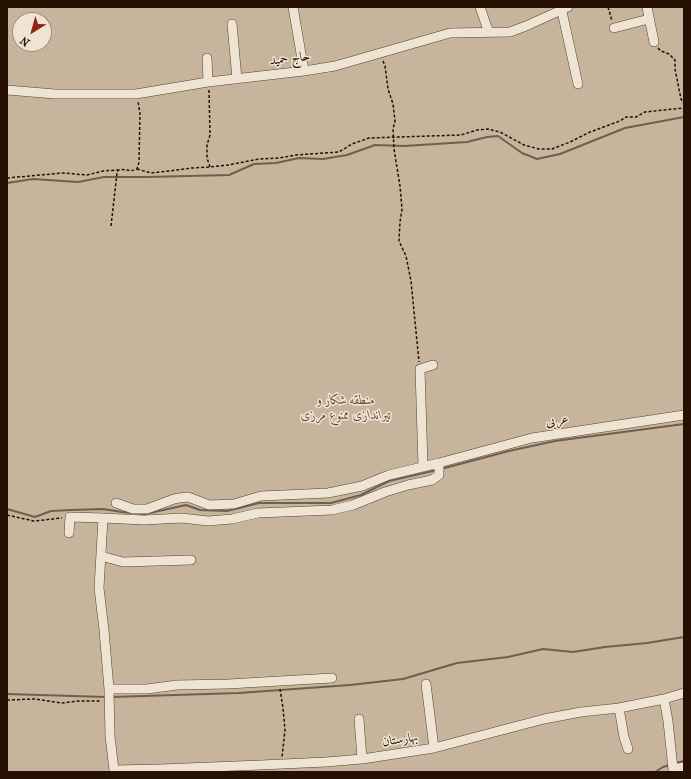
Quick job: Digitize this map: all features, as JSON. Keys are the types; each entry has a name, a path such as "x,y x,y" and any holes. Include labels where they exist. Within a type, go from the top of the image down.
{"street":[{"path":"293,7 304,71"},
{"path":"480,7 489,33"},
{"path":"647,7 654,42"},
{"path":"563,8 578,84"},
{"name":"حاج حمید","path":"7,90 55,94 136,94 208,82 304,71 336,66 450,33 510,32 563,8"},
{"path":"614,28 649,19"},
{"path":"232,24 236,79"},
{"path":"207,58 208,82"},
{"path":"424,466 420,369 433,365"},
{"name":"عربی","path":"439,468 532,438 684,415"},
{"path":"69,533 70,517 144,520 182,518 208,521 232,519 258,513 332,510 353,505 408,484 432,480 439,468 424,466 389,475 362,486 328,493 261,496 234,504 209,505 188,497 174,498 147,509 133,509 116,503"},
{"path":"103,518 100,588 109,705"},
{"path":"101,556 123,562 192,560"},
{"path":"109,691 147,689 177,685 228,684 332,678"},
{"path":"426,684 434,748"},
{"name":"بهارستان","path":"109,705 110,736 114,770 160,770 362,759 434,748 544,719 581,712 619,708 684,693"},
{"path":"664,698 668,721 672,768 684,767"},
{"path":"619,708 624,737 628,749"},
{"path":"359,719 362,759"},
{"path":"326,762 326,772"}],"path":[{"path":"608,7 614,28"},
{"path":"654,42 656,47 669,54 675,60 681,100 684,104"},
{"path":"380,53 385,66 388,89 393,104 395,121 393,138 402,209 399,241 406,256 411,281 420,369"},
{"path":"208,82 210,135 207,145 207,158 210,168"},
{"path":"7,178 63,173 87,175 103,171 122,169 132,171 137,168 140,162 140,114 136,94"},
{"path":"137,168 151,173 192,168 210,168 259,159 339,152 352,144 369,138 461,135 477,130 488,129 500,132 524,145 539,149 552,149 590,132 620,121 626,117 636,117 645,112 684,108"},
{"path":"111,226 118,170"},
{"path":"7,515 34,521 70,517"},
{"path":"280,686 284,708 282,764"},
{"path":"7,700 35,699 62,703 102,701 109,705"}],"green space":[{"name":"منطقه شکار و تیراندازی ممنوع مرزی","path":"7,7 684,7 684,772 7,772"}],"waterway":[{"path":"7,183 33,179 78,182 104,177 229,175 254,164 276,163 299,158 323,159 347,155 375,145 404,146 467,142 498,136 522,153 537,159 560,154 625,128 684,117"},
{"path":"441,469 509,451 555,441 684,424"},
{"path":"7,509 35,517 51,511 71,510 103,509 145,514 186,505 200,510 227,511 259,503 331,503 361,495 389,481 437,470"},
{"path":"112,697 239,693 350,685 403,679 457,663 508,657 543,649 573,652 684,637"},
{"path":"7,694 106,697"},
{"path":"676,763 684,761"},
{"path":"655,772 670,765"}]}
